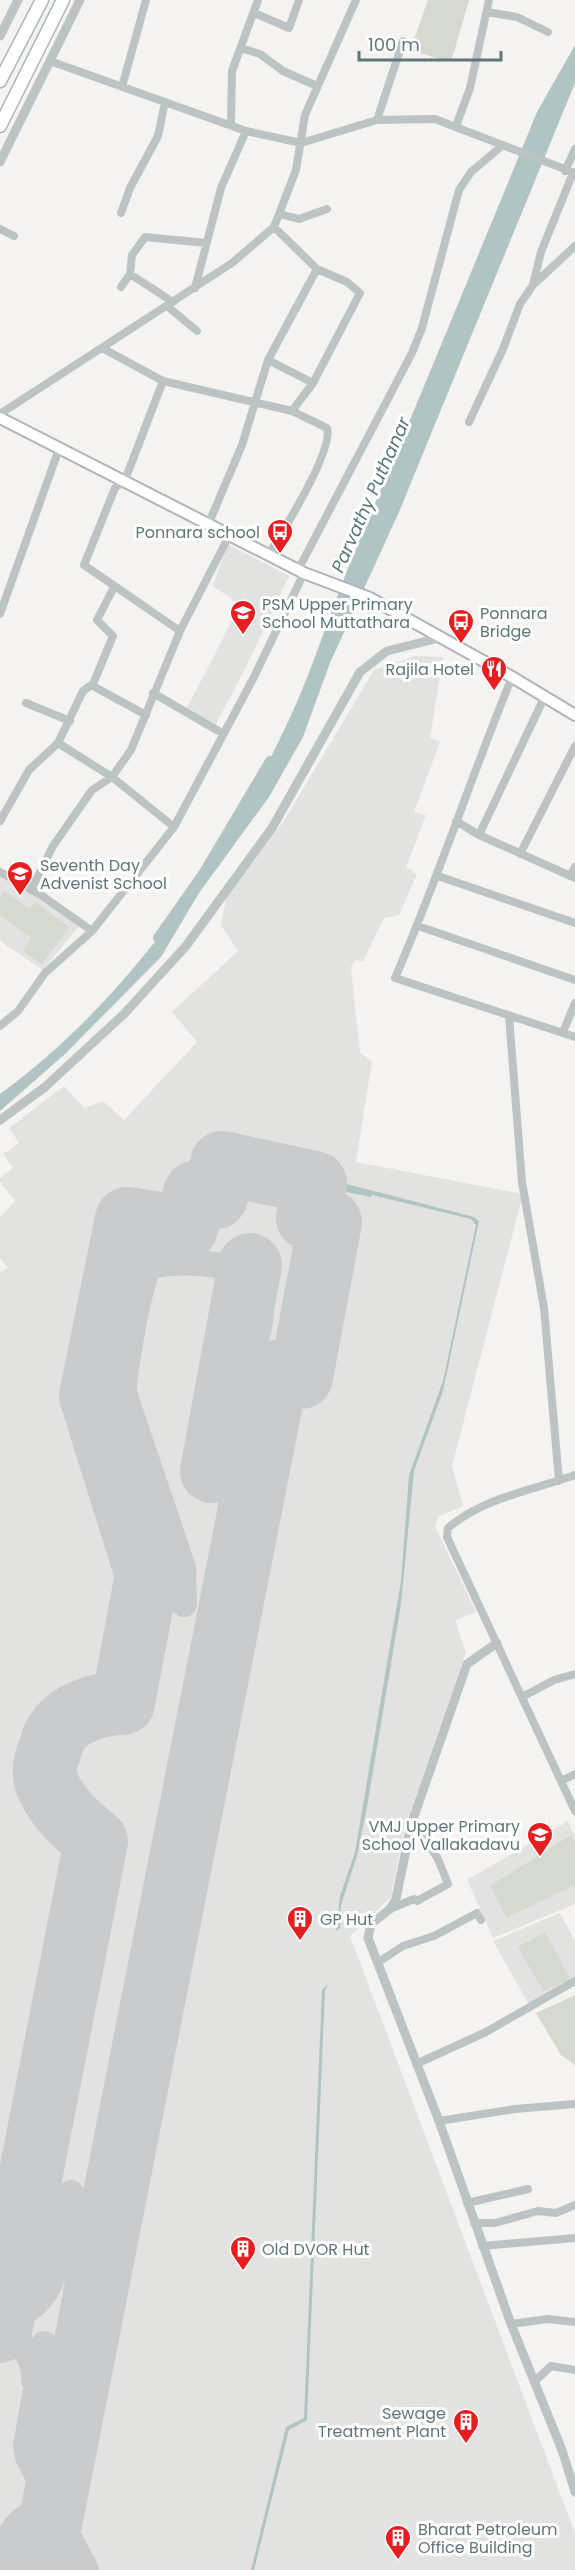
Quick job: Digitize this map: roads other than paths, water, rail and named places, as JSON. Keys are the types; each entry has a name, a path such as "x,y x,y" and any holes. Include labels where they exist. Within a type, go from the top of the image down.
{"highway":[{"path":"0,81 42,0"},
{"path":"0,126 63,0"}],"main road":[{"path":"0,416 58,449 125,480 208,525 301,571 370,598 575,715"}],"street":[{"path":"0,36 18,0"},
{"path":"0,162 80,0"},
{"path":"122,87 146,0"},
{"path":"231,124 232,71 258,0"},
{"path":"254,13 289,28 299,0"},
{"path":"0,416 232,263 274,227 296,170 305,115 356,0"},
{"path":"456,126 470,88 489,0"},
{"path":"487,12 517,17 548,32"},
{"path":"377,120 403,41"},
{"path":"241,48 260,54 283,71 317,86"},
{"path":"50,62 246,131 302,143 377,120 435,119 571,172"},
{"path":"121,213 130,188 158,135 165,102"},
{"path":"195,288 221,188 246,131"},
{"path":"0,1026 18,1011 45,974 92,931 174,827 222,733 254,677 301,571 412,353 422,328 464,180 503,145"},
{"path":"533,285 541,252 571,172 575,149"},
{"path":"280,214 299,219 327,209"},
{"path":"274,227 317,269 347,282 360,293 313,383 292,411"},
{"path":"0,229 14,236"},
{"path":"121,287 130,274 132,255 145,237 206,243"},
{"path":"469,422 504,348 520,304 533,285 575,246"},
{"path":"208,525 242,445 268,360 317,269"},
{"path":"130,274 170,304 197,331"},
{"path":"102,348 142,372 163,381 292,411 318,422 329,432 303,497 269,554"},
{"path":"268,360 313,383"},
{"path":"163,381 125,480 115,488 84,565 180,631"},
{"path":"0,614 58,449"},
{"path":"32,890 53,846 92,790 112,777 131,750 180,631 230,534"},
{"path":"0,821 29,770 58,743 83,691 93,684 113,636 97,620 114,587"},
{"path":"0,1120 45,1087 124,1014 186,946 272,828 360,672 387,651 439,638"},
{"path":"512,677 456,821 438,876 395,978 575,1037"},
{"path":"93,684 146,716"},
{"path":"153,693 222,733"},
{"path":"479,835 545,696"},
{"path":"26,703 70,721"},
{"path":"58,743 112,777 174,827"},
{"path":"520,854 575,746"},
{"path":"456,821 479,835 573,877 575,867"},
{"path":"0,872 32,890 92,931"},
{"path":"438,876 575,923"},
{"path":"418,926 575,980"},
{"path":"563,1032 575,1003"},
{"path":"509,1016 522,1182 544,1308 559,1481"},
{"path":"575,1475 496,1500 457,1520 448,1528 447,1537 575,1810"},
{"path":"390,1909 396,1899 413,1820 467,1664 497,1643"},
{"path":"522,1697 554,1680 575,1674"},
{"path":"561,1781 575,1774"},
{"path":"413,1820 438,1859 448,1884 417,1901 414,1899 390,1909 371,1924 368,1930 377,1963 439,2121 482,2246 562,2450 575,2492"},
{"path":"377,1963 403,1946 434,1936 477,1913 481,1920"},
{"path":"416,2064 486,2032 575,1981"},
{"path":"439,2121 515,2109 575,2104"},
{"path":"467,2203 528,2189"},
{"path":"474,2223 495,2223 538,2211 556,2213 575,2205"},
{"path":"482,2246 575,2238"},
{"path":"511,2324 548,2319 575,2322"},
{"path":"534,2382 551,2366 575,2370"}],"waterway":[{"name":"Parvathy Puthanar","path":"158,938 203,874 270,761"}],"place":[{"name":"Ponnara school","path":"280,555"},
{"name":"PSM Upper Primary School Muttathara","path":"243,636"},
{"name":"Ponnara Bridge","path":"461,645"},
{"name":"Rajila Hotel","path":"494,692"},
{"name":"Seventh Day Advenist School","path":"20,897"},
{"name":"VMJ Upper Primary School Vallakadavu","path":"540,1858"},
{"name":"GP Hut","path":"300,1942"},
{"name":"Old DVOR Hut","path":"243,2272"},
{"name":"Sewage Treatment Plant","path":"466,2445"},
{"name":"Bharat Petroleum Office Building","path":"398,2561"}]}
